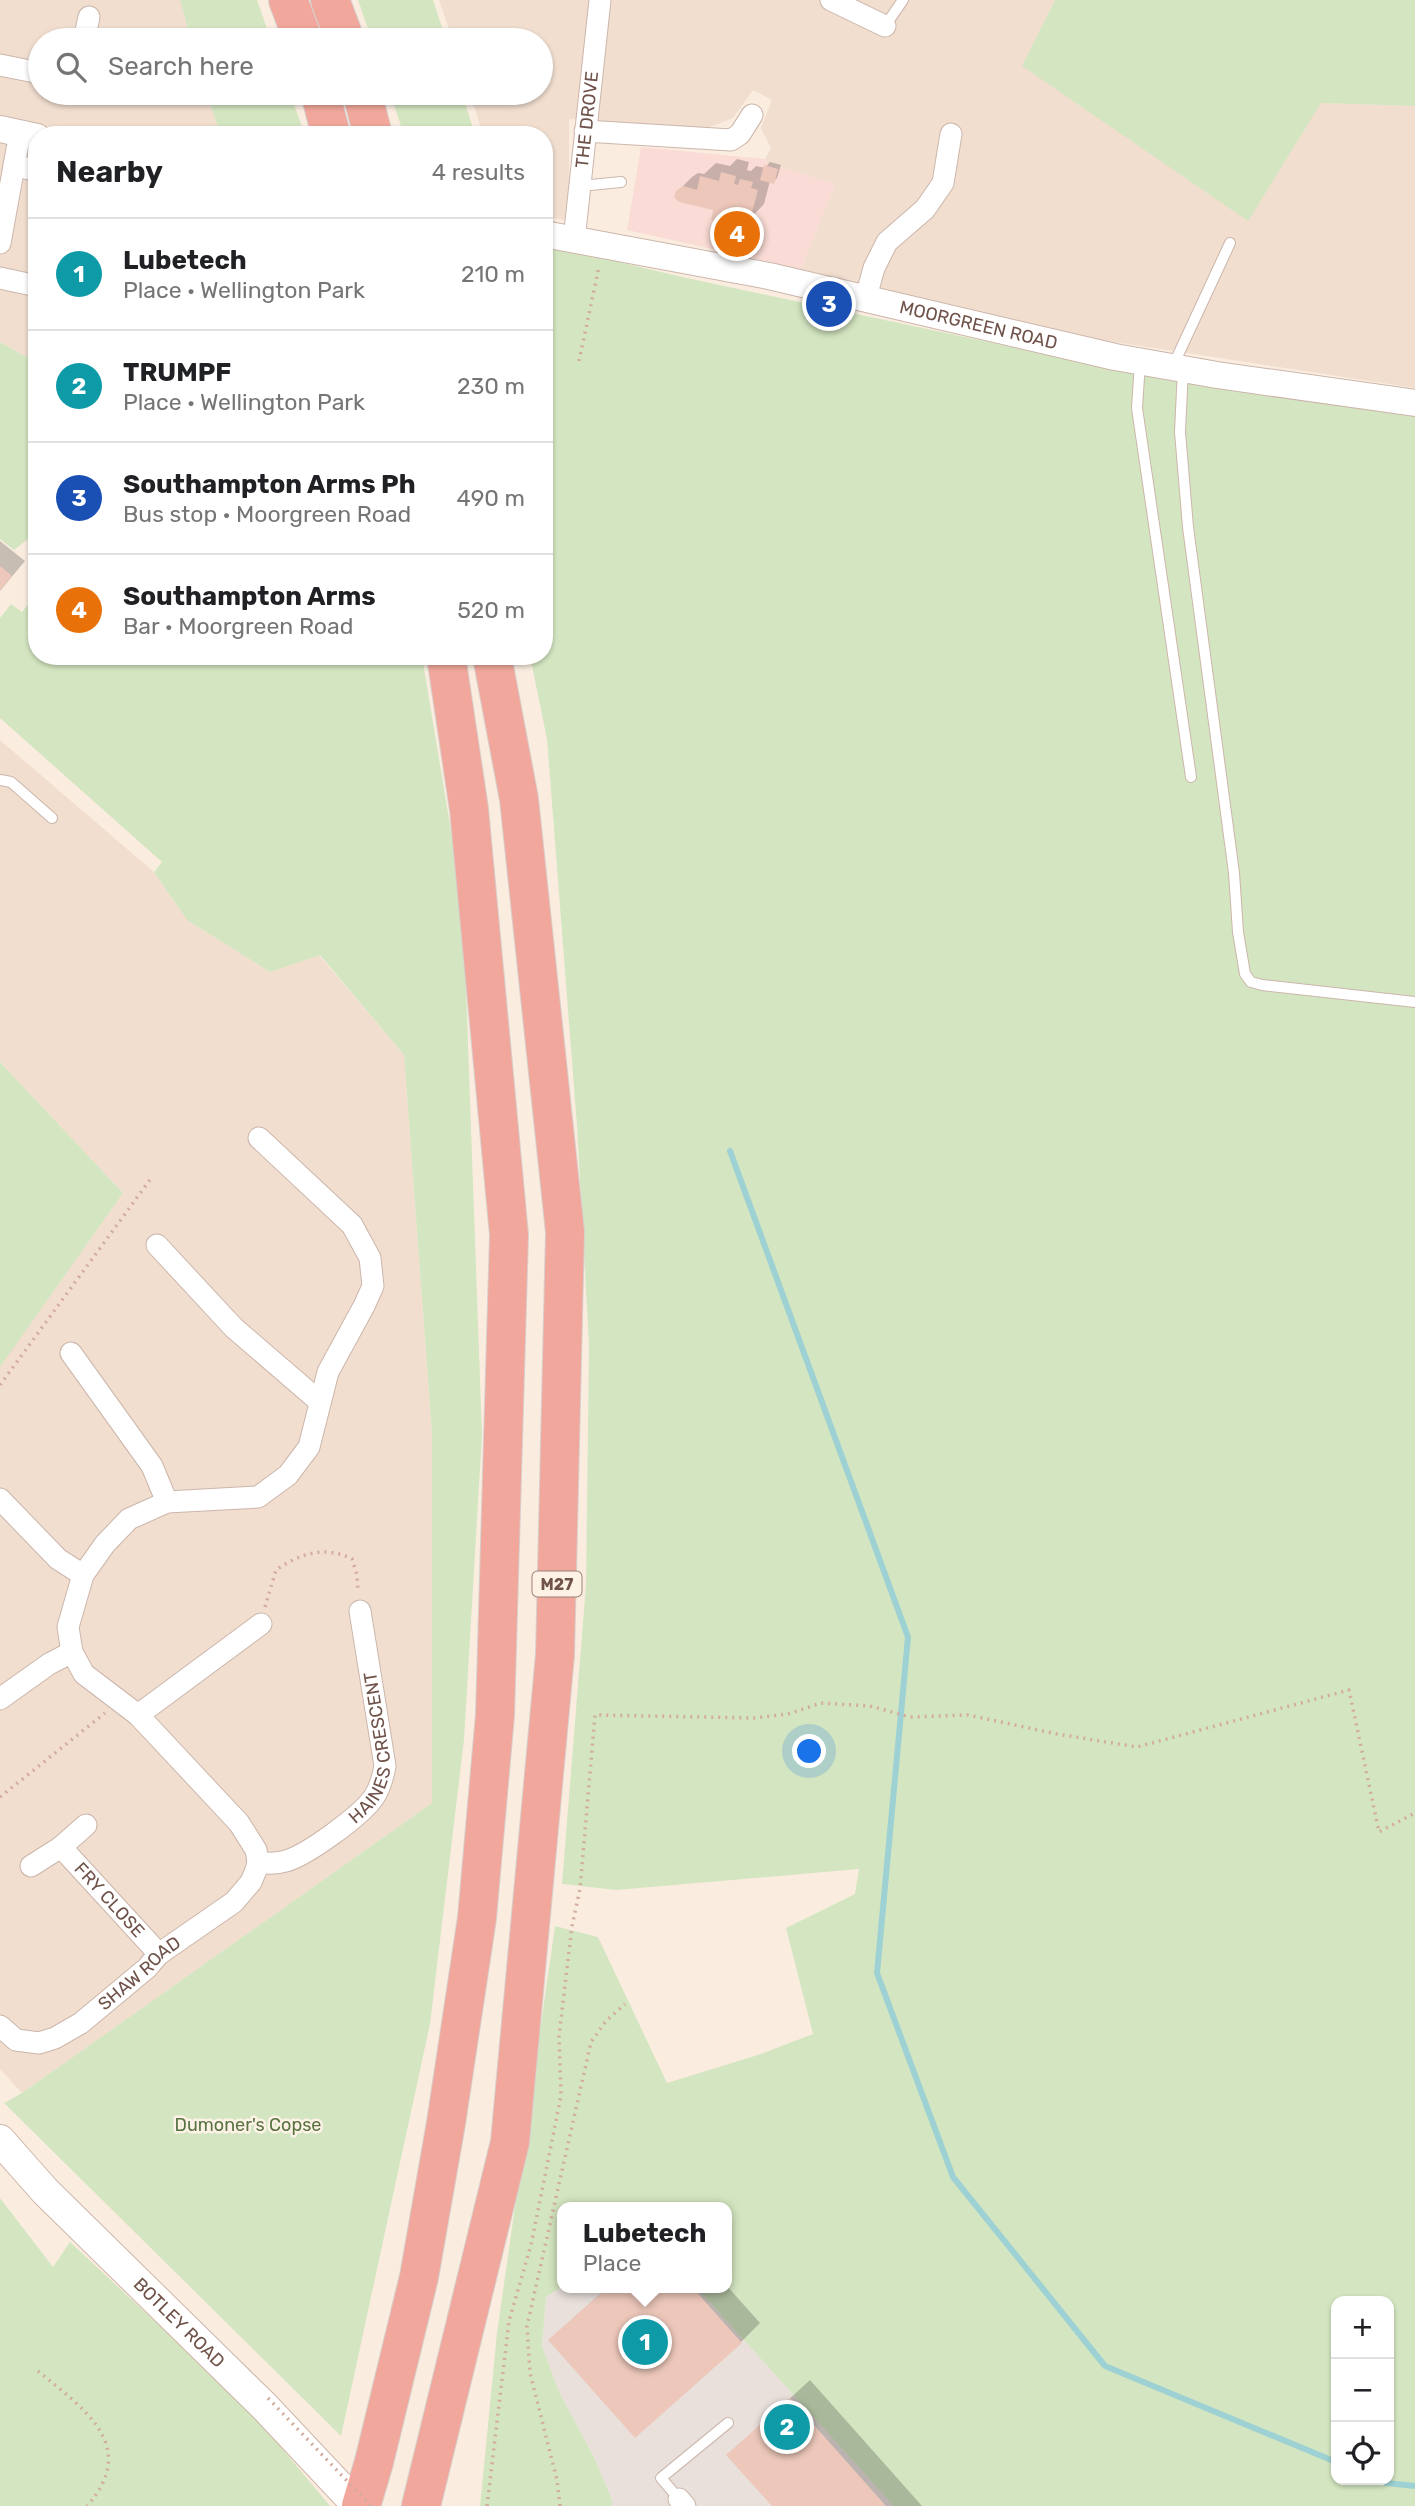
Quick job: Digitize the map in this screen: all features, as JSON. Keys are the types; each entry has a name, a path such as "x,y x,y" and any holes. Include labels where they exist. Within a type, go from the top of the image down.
{"highway":[{"path":"288,0 298,28"},
{"path":"330,0 340,28"},
{"path":"323,105 329,126"},
{"path":"365,105 371,126"},
{"path":"360,2506 374,2462 419,2277 446,2123 477,1918 495,1715 509,1235 469,809 447,665"},
{"name":"M27","path":"421,2506 510,2141 555,1655 565,1232 519,799 494,665"}],"main road":[{"name":"BOTLEY ROAD","path":"0,2140 45,2191 266,2402 360,2506"}],"street":[{"name":"THE DROVE","path":"574,240 600,0"},
{"path":"831,0 885,26"},
{"path":"87,28 89,17"},
{"path":"0,65 28,71"},
{"path":"585,131 731,140 740,134 752,115"},
{"path":"1,233 9,171 19,133"},
{"path":"866,297 874,268 887,242 925,209 943,183 951,134"},
{"path":"9,171 28,171"},
{"name":"MOORGREEN ROAD","path":"553,236 769,276 1140,362 1415,403"},
{"path":"0,278 28,284"},
{"path":"258,1862 251,1839 239,1823 138,1714 84,1674 72,1652 68,1627 83,1575 105,1544 129,1519 167,1503 258,1497 288,1475 309,1447 328,1372 373,1286 370,1258 352,1225 259,1138"},
{"path":"157,1245 234,1328 320,1402"},
{"path":"71,1353 152,1466 167,1503"},
{"path":"0,1500 58,1559 83,1575"},
{"name":"HAINES CRESCENT","path":"258,1862 275,1863 298,1856 369,1804 379,1787 385,1766 360,1611"},
{"path":"138,1714 261,1624"},
{"path":"0,1699 49,1664 72,1652"},
{"name":"FRY CLOSE","path":"32,1866 61,1847 86,1825"},
{"name":"FRY CLOSE","path":"61,1847 159,1954"},
{"name":"SHAW ROAD","path":"0,2026 16,2040 39,2043 55,2038 81,2023 147,1968 159,1954 233,1902 251,1882 258,1862"}],"lane":[{"path":"885,26 903,0"},
{"path":"580,186 621,182"},
{"path":"1230,243 1178,368 1188,527 1245,974 1251,982 1262,985 1415,1002"},
{"path":"1140,362 1137,408 1191,777"},
{"path":"0,780 11,782 52,818"},
{"path":"682,2503 661,2478 728,2423"}],"path":[{"path":"579,361 604,246"},
{"path":"0,1385 152,1177"},
{"path":"261,1624 276,1570 293,1559 317,1552 340,1553 352,1559 357,1575 360,1611"},
{"path":"487,2506 509,2321 531,2245 561,2096 559,2036 572,1926 580,1889 594,1715 754,1718 788,1714 821,1703 870,1706 910,1717 968,1715 1057,1734 1137,1747 1349,1690 1379,1832 1415,1812"},
{"path":"0,1797 121,1701"},
{"path":"560,2506 557,2480 530,2373 527,2326 591,2042 606,2021 625,2004"},
{"path":"38,2371 93,2423 105,2440 110,2455 108,2471 87,2506"},
{"path":"266,2402 371,2506"}],"shaded area":[{"path":"0,0 180,0 188,28 28,28 28,105 210,105 218,126 28,126 28,358 0,342"},
{"path":"439,0 1055,0 1023,66 1321,103 1415,106 1415,388 1069,335 801,269 835,184 766,163 765,159 771,148 761,128 772,100 753,90 733,118 705,129 569,119 569,221 553,218 553,126 480,126 474,105 553,105 553,28 449,28"},
{"path":"641,147 765,159 766,163 835,184 801,269 627,230"},
{"path":"0,740 154,872 187,920 270,972 319,955 404,1055 432,1434 432,1803 22,2093 0,2069 0,1366 123,1193 0,1062"},
{"path":"557,2290 557,2293 702,2293 894,2506 612,2506 594,2457 560,2394 542,2346 546,2297"}],"green space":[{"path":"180,0 257,0 267,28 188,28"},
{"path":"358,0 433,0 442,28 368,28"},
{"path":"1055,0 1415,0 1415,106 1321,103 1248,221 1022,66"},
{"path":"210,105 294,105 302,126 218,126"},
{"path":"394,105 466,105 472,126 401,126"},
{"path":"553,246 682,277 1167,380 1415,411 1415,2506 894,2506 702,2293 732,2293 732,2202 557,2202 557,2290 546,2297 542,2346 560,2394 594,2457 612,2506 480,2506 497,2333 555,1926 598,1937 667,2083 761,2054 813,2034 786,1928 855,1894 859,1869 616,1890 562,1884 586,1585 589,1345 577,1126 547,739 532,665 553,665"},
{"path":"0,342 28,358 28,539 14,550 0,539"},
{"name":"Dumoner's Copse","path":"11,604 22,612 28,604 28,665 423,665 463,904 482,1435 464,1740 430,2024 341,2436 4,2103 22,2093 432,1803 432,1434 404,1055 320,955 270,972 187,920 154,872 162,862 0,718 0,618"},
{"path":"0,1062 123,1193 0,1367"},
{"path":"0,2198 53,2267 70,2242 250,2410 330,2506 0,2506"}],"building":[{"path":"764,165 778,169 774,184 760,180"},
{"path":"721,172 736,176 734,184 738,185 740,179 753,182 751,188 758,190 750,220 746,221 744,228 711,220 713,210 679,202 674,197 676,191 683,186 697,190 700,176 719,181"},
{"path":"0,566 12,576 0,590"},
{"path":"601,2293 697,2293 742,2343 635,2438 548,2340"},
{"path":"790,2398 886,2506 772,2506 726,2455"}],"waterway":[{"path":"730,1151 908,1637 877,1973 953,2177 1105,2366 1331,2460"},
{"path":"1394,2484 1415,2486"}],"place":[{"name":"Southampton Arms","path":"737,234"},
{"name":"Southampton Arms Ph","path":"829,304"},
{"name":"Lubetech","path":"645,2342"},
{"name":"TRUMPF","path":"787,2427"}]}
